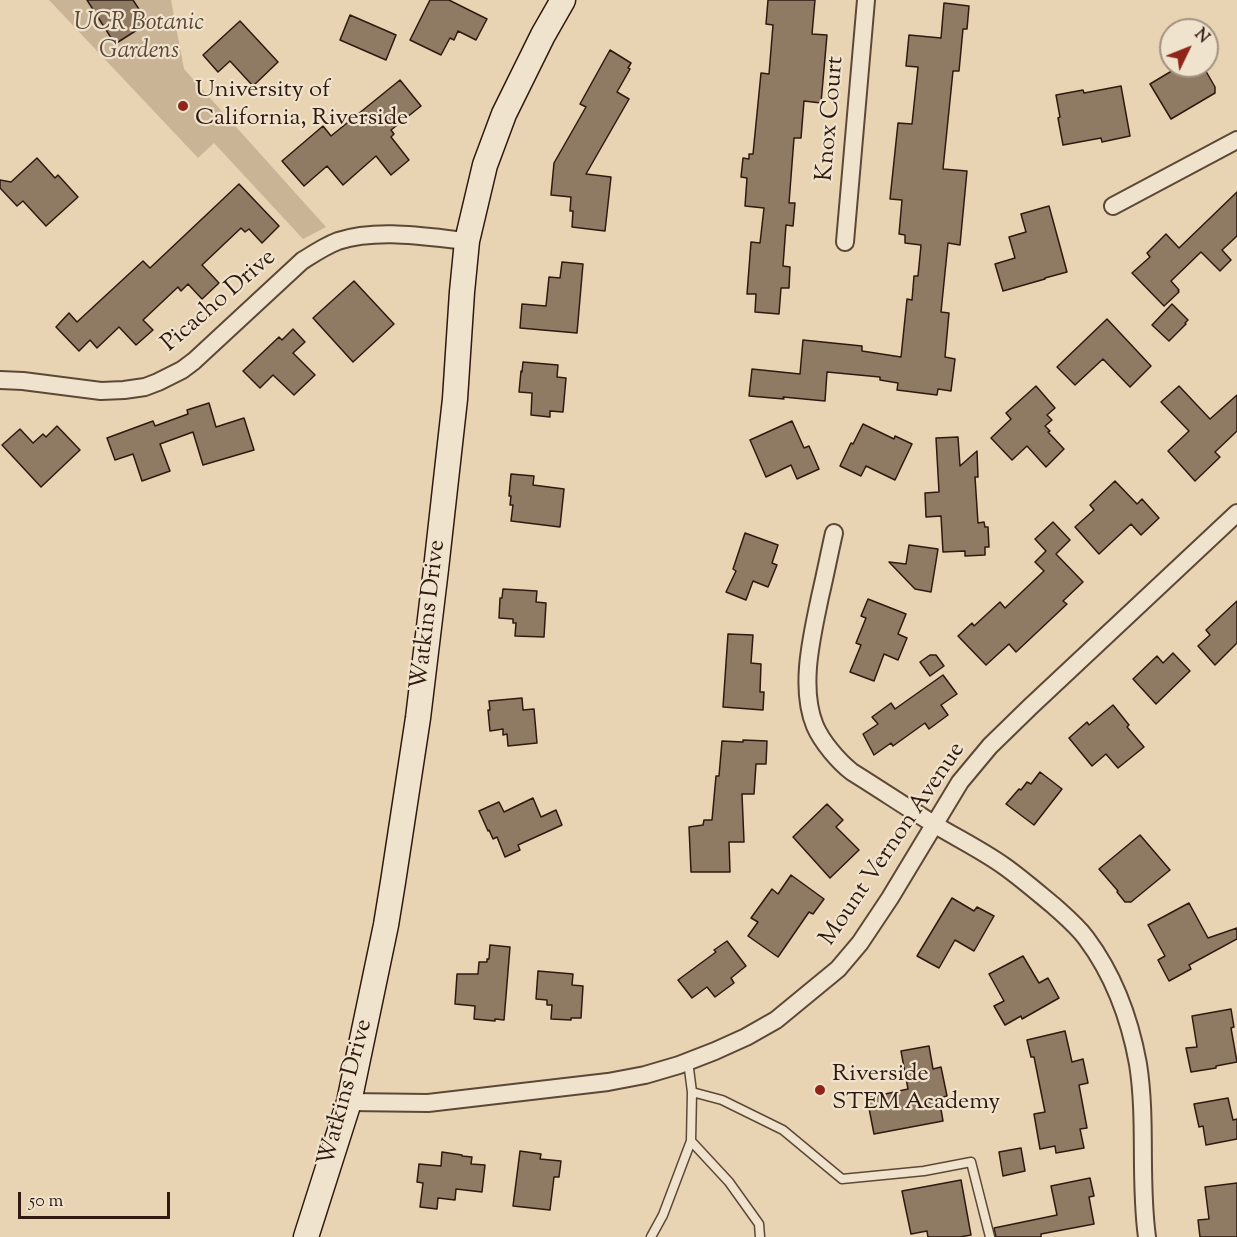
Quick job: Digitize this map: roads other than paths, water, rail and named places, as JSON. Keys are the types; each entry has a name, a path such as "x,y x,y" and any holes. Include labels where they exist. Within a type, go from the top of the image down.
{"main road":[{"name":"Watkins Drive","path":"306,1237 349,1102 386,925 418,718 455,399 467,241 485,165 504,114 563,0"}],"street":[{"name":"Knox Court","path":"845,242 866,0"},
{"path":"1113,206 1237,140"},
{"name":"Picacho Drive","path":"0,380 101,391 145,387 169,377 194,361 302,261 318,251 338,242 358,237 391,234 467,241"},
{"name":"Mount Vernon Avenue","path":"349,1102 428,1103 608,1082 645,1075 715,1051 776,1020 838,969 860,943 960,782 990,746 1236,515"},
{"path":"834,533 808,663 810,707 815,726 842,764 934,824 1003,864 1030,886 1085,937 1102,963 1118,995 1138,1065 1143,1184 1148,1237"}],"lane":[{"path":"651,1237 663,1215 691,1141 692,1092 688,1062"},
{"path":"692,1092 722,1100 783,1130 842,1179 924,1171 971,1162 990,1237"},
{"path":"691,1141 729,1182 747,1207 759,1224 760,1237"}],"place":[{"name":"University of California, Riverside","path":"183,106"},
{"name":"Riverside STEM Academy","path":"820,1090"}],"park label":[{"name":"UCR Botanic Gardens","path":"139,39"}]}
